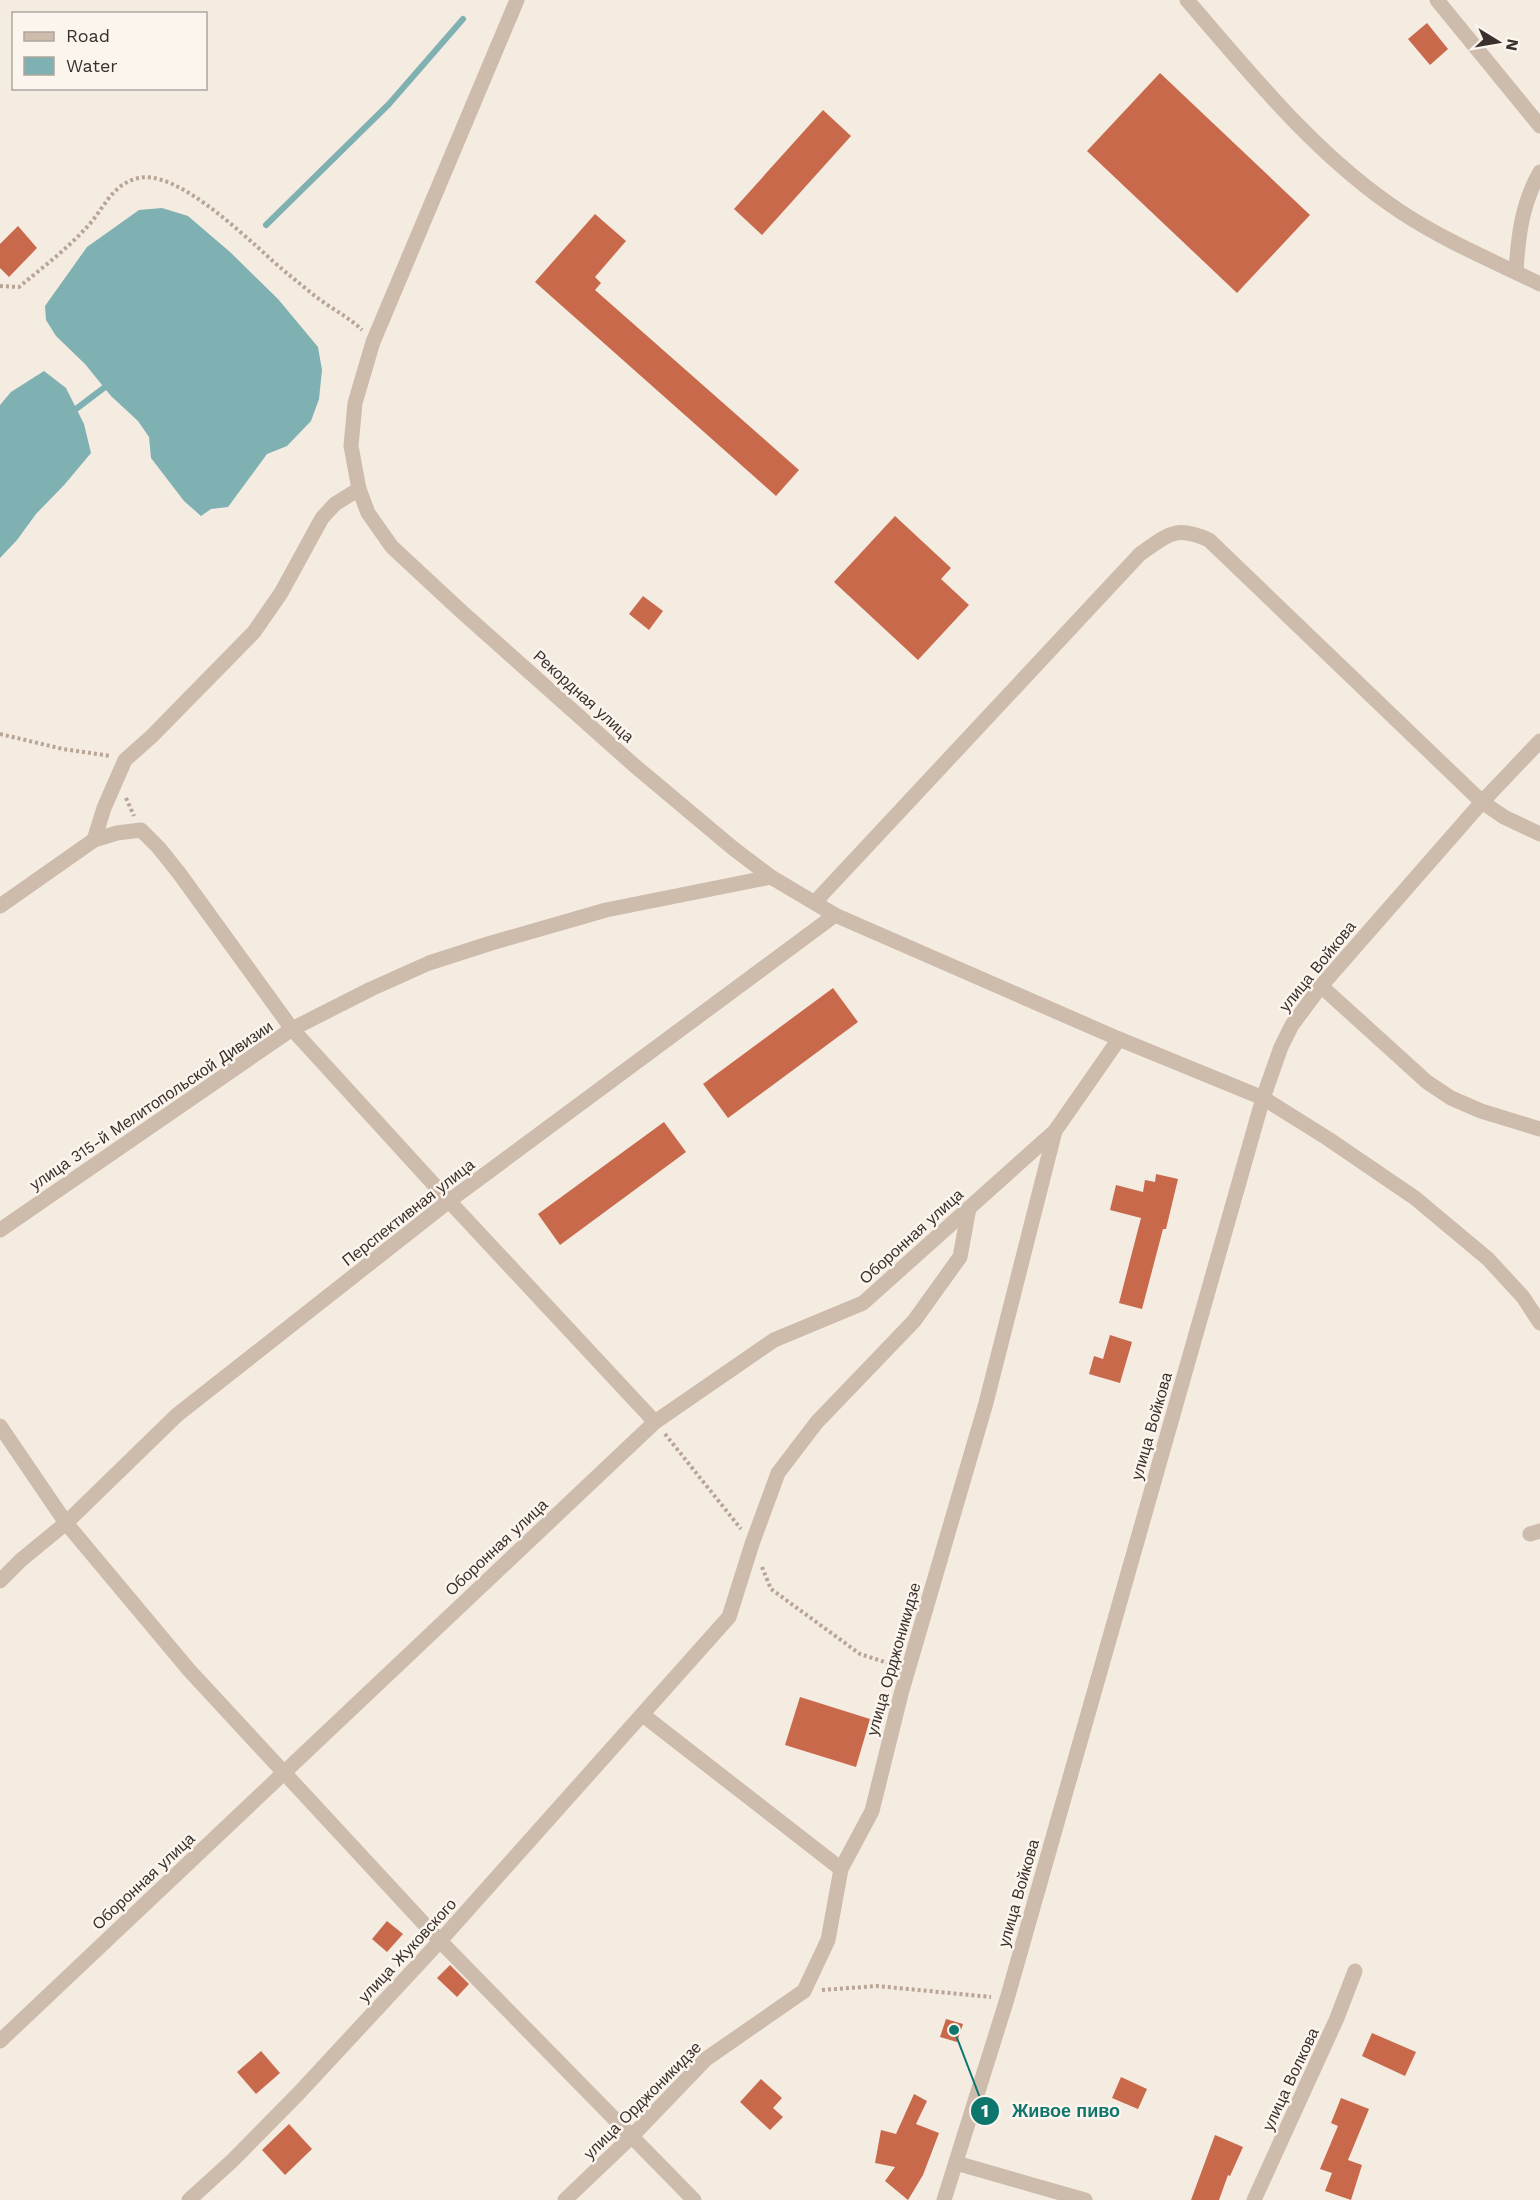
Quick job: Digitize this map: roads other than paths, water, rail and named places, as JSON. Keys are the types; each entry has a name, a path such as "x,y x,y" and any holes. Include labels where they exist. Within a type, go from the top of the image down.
{"street":[{"name":"Рекордная улица","path":"517,0 373,342 361,381 352,424 351,446 359,489 369,513 392,547 636,766 734,849 771,877 835,915 1119,1039 1263,1098 1415,1198 1488,1259 1523,1297 1540,1323"},
{"path":"1187,0 1258,81 1353,177 1401,212 1432,231 1540,284"},
{"path":"1437,0 1540,126"},
{"path":"1516,272 1522,218 1533,183 1540,172"},
{"path":"94,840 125,760 152,736 254,632 281,593 322,518 336,504 359,489"},
{"path":"815,902 1140,554 1169,534 1190,532 1209,540 1482,802 1504,817 1540,834"},
{"name":"улица Войкова","path":"944,2200 1007,1999 1263,1098 1281,1047 1292,1026 1321,986 1482,802 1540,741"},
{"path":"0,906 94,840 117,833 141,830 172,865 292,1029 449,1202 655,1422"},
{"name":"улица 315-й Мелитопольской Дивизии","path":"0,1230 292,1029 372,989 429,963 606,910 771,877"},
{"name":"Перспективная улица","path":"0,1581 21,1560 66,1523 177,1415 449,1202 835,915"},
{"path":"1321,986 1427,1082 1452,1098 1481,1111 1540,1129"},
{"name":"улица Орджоникидзе","path":"565,2200 631,2137 706,2059 804,1991 828,1940 842,1869 872,1811 908,1670 986,1403 1055,1131 1119,1039"},
{"name":"Оборонная улица","path":"0,2041 655,1422 774,1340 863,1303 1055,1131"},
{"name":"улица Жуковского","path":"189,2200 233,2160 298,2094 441,1941 729,1617 778,1473 817,1422 914,1321 960,1257 969,1208"},
{"path":"0,1426 66,1523 189,1670 441,1941 694,2200"},
{"name":"Перспективная улица","path":"0,1568 21,1560"},
{"path":"643,1715 842,1869"},
{"name":"улица Волкова","path":"1254,2200 1337,2018 1355,1971"},
{"path":"956,2163 1085,2200"}],"water":[{"path":"162,208 188,216 230,252 278,299 318,347 322,370 319,399 311,421 287,446 267,454 228,507 211,509 201,516 184,501 151,458 149,437 138,421 111,396 85,364 56,336 46,320 45,306 87,247 139,210"},
{"path":"44,371 66,388 84,424 91,453 0,558 0,405 11,392"}],"waterway":[{"path":"266,225 389,104 463,19"},
{"path":"72,412 109,384"}],"place":[{"name":"Живое пиво","path":"954,2030"}]}
